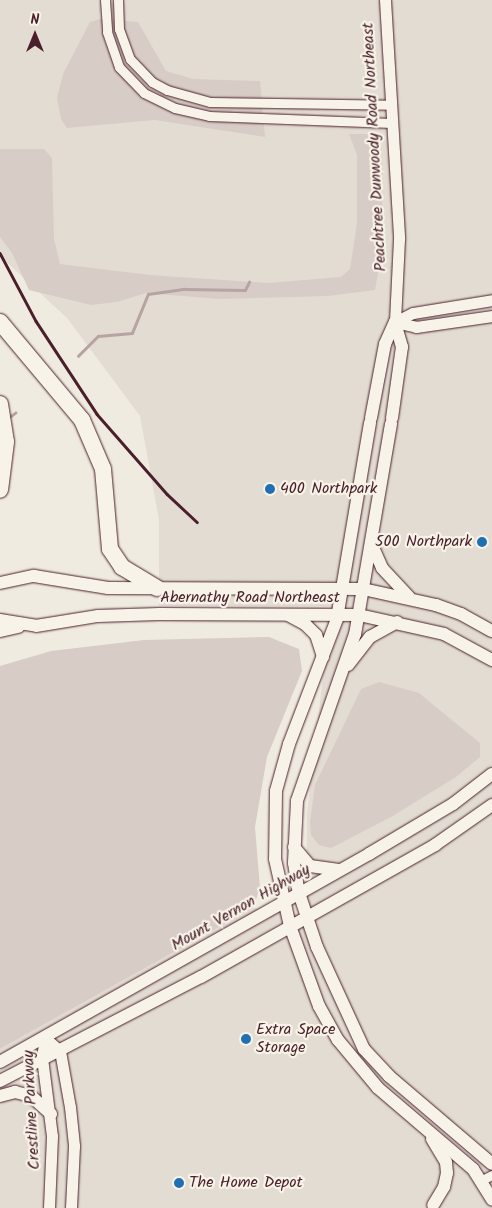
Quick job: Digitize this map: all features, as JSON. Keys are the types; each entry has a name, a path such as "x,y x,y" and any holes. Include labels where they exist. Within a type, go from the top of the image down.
{"highway":[{"path":"0,322 82,420 103,469 110,550 122,567 157,588"},
{"path":"0,404 6,442 0,490"},
{"path":"0,629 18,625"}],"main road":[{"name":"Peachtree Dunwoody Road Northeast","path":"395,322 385,344 370,420 338,614 289,744 276,791 273,837 283,902 290,926 319,1006 349,1057 378,1088 487,1177 492,1199"},
{"name":"Peachtree Dunwoody Road Northeast","path":"395,322 402,347 392,421 359,615 342,673 302,781 293,845 299,893 306,916 340,1002 364,1049 389,1076 492,1164"},
{"path":"371,543 382,568 409,597"},
{"name":"Abernathy Road Northeast","path":"0,583 34,576 108,588 342,587 363,589 409,597 461,614 492,631"},
{"path":"286,614 310,629 319,642 323,657"},
{"name":"Abernathy Road Northeast","path":"0,620 18,625 36,626 98,616 359,615 397,622 455,639 492,660"},
{"path":"342,673 370,636 397,622"},
{"name":"Mount Vernon Highway","path":"0,1062 344,868 453,804 492,774"},
{"path":"0,1081 42,1058 60,1051 435,845 492,805"},
{"path":"293,845 300,858 310,866 323,870 344,868"},
{"path":"0,1096 15,1092 31,1096 51,1114"},
{"path":"423,1126 439,1148 447,1173 444,1188 433,1205"}],"street":[{"path":"105,0 107,32 119,67 144,92 168,105 209,116 392,122"},
{"path":"118,0 119,29 130,59 152,82 167,90 210,102 391,105"},
{"name":"Peachtree Dunwoody Road Northeast","path":"385,0 399,239 395,322"},
{"path":"395,322 413,313 492,300"},
{"path":"395,322 416,327 492,316"},
{"name":"Crestline Parkway","path":"45,1038 60,1051 73,1126 71,1208"},
{"name":"Crestline Parkway","path":"45,1038 42,1058 51,1114 53,1157 49,1208"}],"shaded area":[{"path":"0,0 492,0 492,1208 0,1208 0,1049 253,908 306,916 307,814 331,606 159,606 159,520 140,416 67,318 0,256"},
{"path":"100,19 138,22 166,71 193,79 260,81 265,137 155,120 67,128 61,119 57,98 63,74 90,22"},
{"path":"349,134 366,134 379,144 383,172 380,263 375,290 328,296 220,299 146,293 117,302 91,305 29,290 12,253 0,237 0,149 44,149 52,158 54,239 60,264 150,275 268,283 341,277 350,269 357,223 357,155"},
{"path":"269,637 299,649 302,671 267,757 255,827 260,888 253,908 0,1049 0,666 51,651 144,640"},
{"path":"379,682 419,693 480,743 480,757 456,777 391,817 331,848 319,845 311,835 310,822 315,785 361,689"}],"waterway":[{"path":"78,356 98,336 132,333 148,294 185,289 245,290 249,282"},
{"path":"8,418 15,413"}],"railway":[{"path":"0,253 36,321 97,414 167,494 197,522"}],"place":[{"name":"400 Northpark","path":"270,489"},
{"name":"500 Northpark","path":"482,542"},
{"name":"Extra Space Storage","path":"246,1039"},
{"name":"The Home Depot","path":"179,1183"}]}
